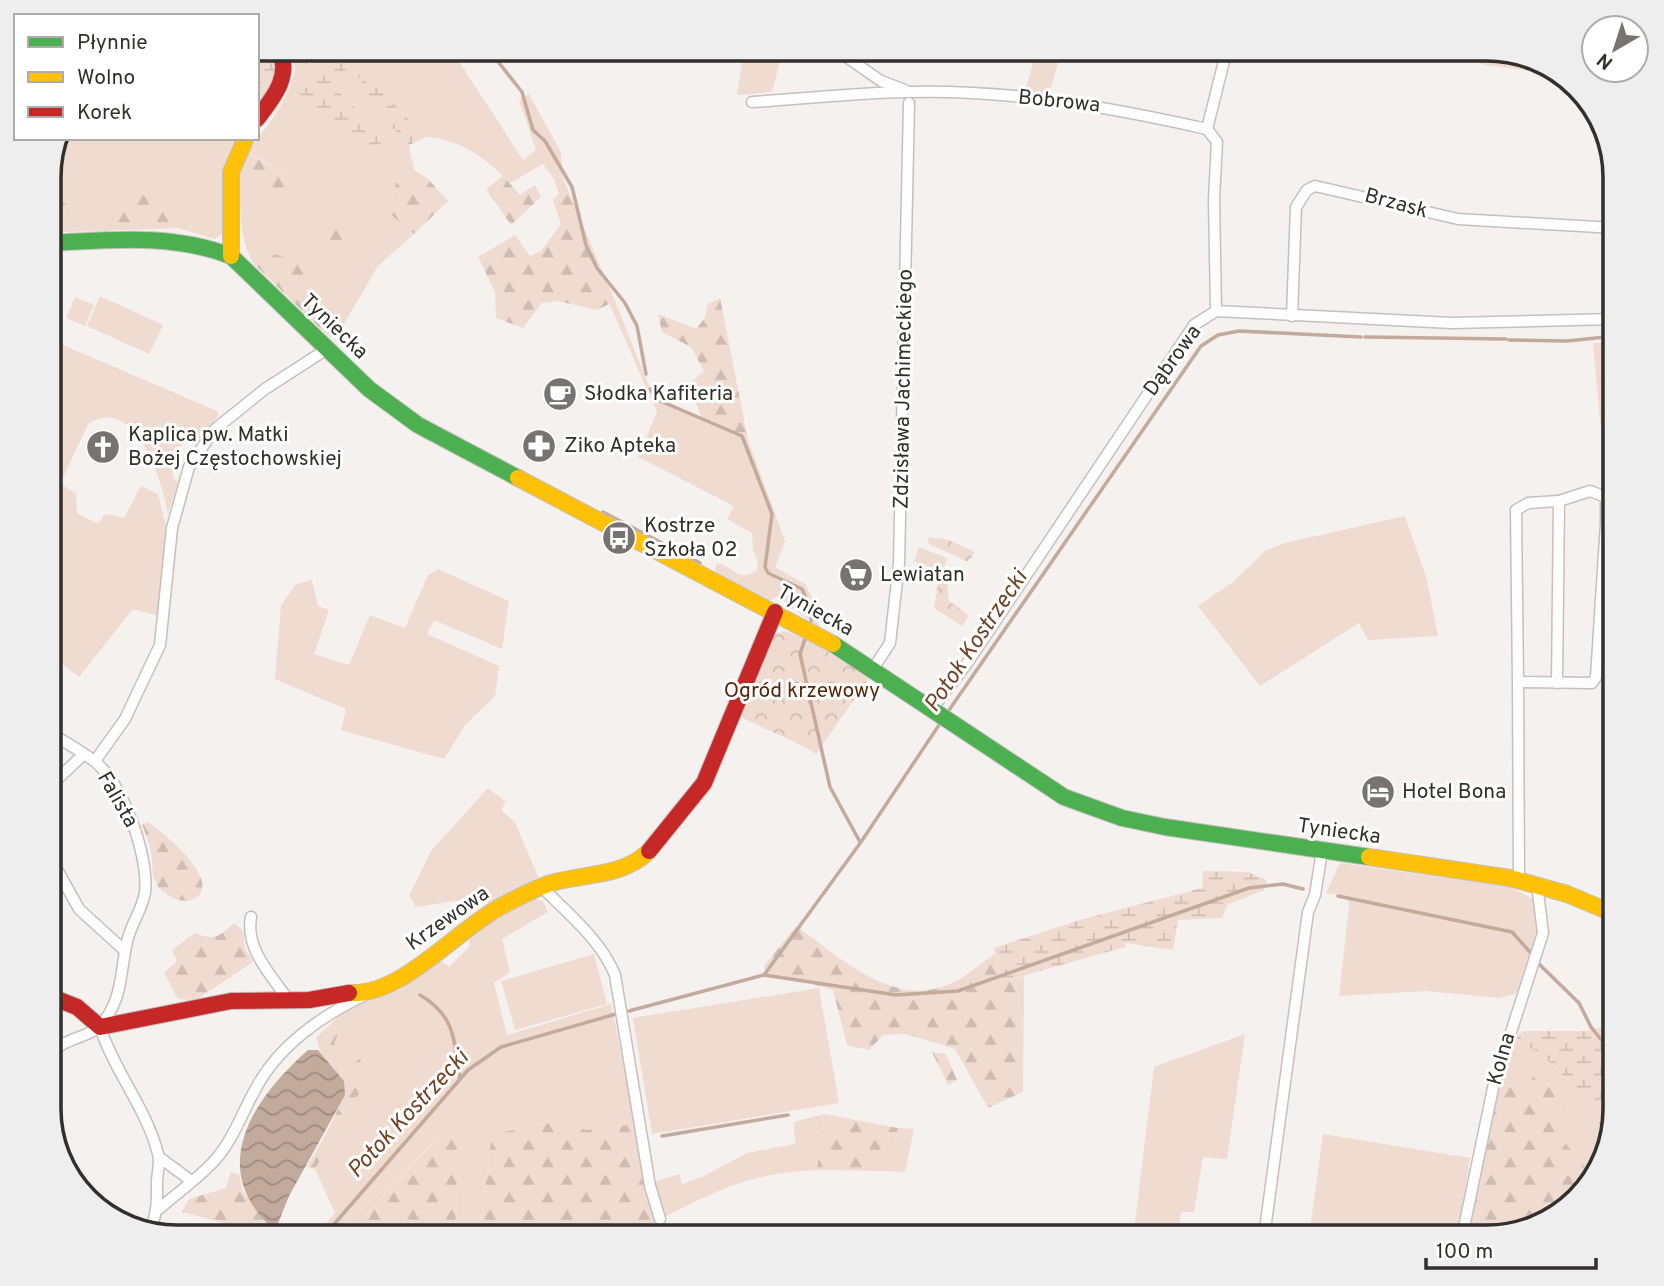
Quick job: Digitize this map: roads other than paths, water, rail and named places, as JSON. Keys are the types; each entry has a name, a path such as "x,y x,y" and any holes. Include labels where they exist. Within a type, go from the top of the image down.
{"street":[{"path":"259,117 280,87 283,61"},
{"name":"Bobrowa","path":"852,61 908,97"},
{"path":"1216,311 1214,199 1217,142 1207,130 1224,61"},
{"name":"Bobrowa","path":"752,102 908,97 1060,100 1111,107 1207,130"},
{"name":"Zdzisława Jachimeckiego","path":"873,669 890,643 900,550 908,97"},
{"path":"231,256 231,172 245,140"},
{"name":"Brzask","path":"1292,316 1296,207 1307,190 1315,186 1458,219 1603,228"},
{"name":"Tyniecka","path":"61,243 162,239 208,245 231,256 388,405 418,425 775,612 873,669 1052,790 1096,810 1165,827 1519,880 1603,909"},
{"name":"Dąbrowa","path":"942,716 968,662 1194,326 1216,311 1452,323 1603,319"},
{"name":"Falista","path":"100,1027 115,1008 124,977 125,951 130,929 145,894 144,856 133,822 95,761 125,719 160,645 172,528 189,467 214,430 265,389 327,349"},
{"path":"1519,880 1514,517 1520,505 1559,500 1590,491 1603,497"},
{"path":"1557,683 1559,500"},
{"path":"1518,682 1578,685 1592,683 1596,677 1603,569"},
{"name":"Krzewowa","path":"100,1027 231,1000 364,995 421,964 464,929 491,912 542,887 610,872 639,861 666,835 704,783 775,612"},
{"path":"61,740 95,761"},
{"path":"61,776 83,755"},
{"path":"1266,1225 1308,912 1315,895 1322,851"},
{"path":"61,874 71,897 104,934 125,951"},
{"name":"Kolna","path":"1464,1225 1493,1088 1543,933 1536,884"},
{"path":"542,887 609,959 622,1013 650,1186 660,1219"},
{"path":"251,917 250,935 255,950 286,998"},
{"path":"159,1209 215,1160 236,1129 256,1086 284,1052 319,1020 364,995"},
{"path":"61,998 85,1012 100,1027 105,1044 147,1124 159,1157 159,1209 153,1222"},
{"path":"61,1045 89,1035 100,1027"},
{"path":"159,1157 190,1180"}],"water":[{"path":"308,1050 318,1050 344,1081 345,1095 289,1196 277,1225 269,1225 252,1204 242,1180 240,1157 245,1133 256,1111 289,1069"}],"waterway":[{"path":"497,61 522,92 533,130 545,141 572,187 586,245 597,268 625,303 637,326 646,374"},
{"name":"Potok Kostrzecki","path":"947,713 1201,346 1218,335 1239,331 1361,337"},
{"name":"Potok Kostrzecki","path":"1365,337 1506,339"},
{"name":"Potok Kostrzecki","path":"1509,340 1567,341 1603,337"},
{"path":"650,389 658,400 742,436 772,514 765,567 768,573 802,589 812,611 811,621"},
{"path":"603,512 700,563"},
{"path":"805,639 800,654 830,787 860,842"},
{"name":"Potok Kostrzecki","path":"629,1011 764,975 861,842 941,722"},
{"path":"764,975 896,995 958,991 1249,888 1283,884 1303,889"},
{"path":"1338,896 1512,932 1530,952"},
{"path":"1539,964 1579,1003 1591,1027 1603,1042"},
{"path":"420,995 432,1003 447,1021 454,1041 460,1079"},
{"name":"Potok Kostrzecki","path":"333,1225 468,1070 501,1047 616,1014"},
{"path":"662,1136 788,1115"}],"place":[{"name":"Słodka Kafiteria","path":"560,394"},
{"name":"Ziko Apteka","path":"539,446"},
{"name":"Kaplica pw. Matki Bożej Częstochowskiej","path":"103,447"},
{"name":"Kostrze Szkoła 02","path":"619,538"},
{"name":"Lewiatan","path":"856,575"},
{"name":"Hotel Bona","path":"1378,792"}],"park label":[{"name":"Ogród krzewowy","path":"802,691"}]}
